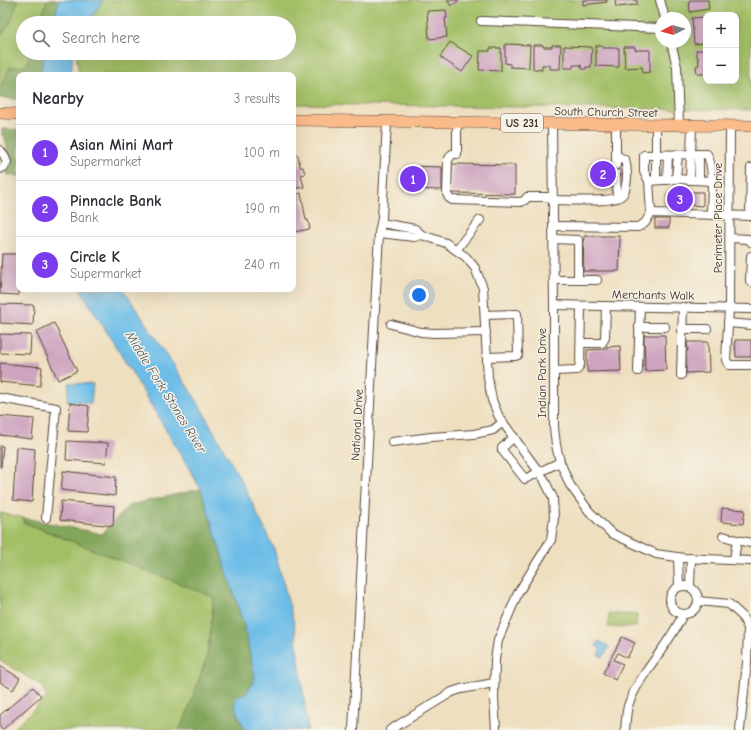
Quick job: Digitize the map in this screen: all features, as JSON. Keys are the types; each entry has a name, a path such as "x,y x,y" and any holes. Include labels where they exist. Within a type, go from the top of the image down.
{"highway":[{"path":"3,113 16,114"},
{"name":"South Church Street","path":"296,120 730,127 751,126"}],"street":[{"path":"660,0 663,12"},
{"path":"481,21 655,28"},
{"path":"672,48 677,67 679,126"},
{"name":"National Drive","path":"353,730 379,233 381,223 387,122"},
{"path":"457,123 457,154 452,154 448,160 447,194 452,200 521,202 528,197 608,200 617,198 624,193 626,186 627,165 625,160 616,154"},
{"name":"Indian Park Drive","path":"552,124 554,239 554,427 560,462 570,485 589,511 611,533 656,554 691,558 751,561"},
{"path":"616,125 616,166"},
{"path":"553,226 638,227 645,223 651,213 656,155 656,125"},
{"path":"692,126 695,154 695,180"},
{"name":"Perimeter Place Drive","path":"730,127 729,308 726,360 729,365 751,365"},
{"path":"0,150 7,162 6,165 0,167"},
{"path":"676,179 678,154"},
{"path":"711,181 676,179 653,180 644,172 644,155 707,154 711,161 711,181 711,215"},
{"path":"667,180 668,155"},
{"path":"651,213 751,216 751,168"},
{"path":"616,174 617,198"},
{"path":"456,250 480,220"},
{"path":"381,223 415,229 422,235 446,242 466,257 475,268 483,288 488,378 492,400 499,417 544,478 553,498 554,518 551,540 518,592 498,640 494,683 496,730"},
{"path":"379,233 414,237 422,235"},
{"path":"730,238 749,239 751,242"},
{"path":"554,239 578,240 578,280"},
{"path":"751,256 751,282"},
{"path":"554,280 597,280"},
{"name":"Merchants Walk","path":"554,305 751,309"},
{"path":"554,371 577,370 580,365 581,306"},
{"path":"581,343 602,343 605,338 606,306"},
{"path":"638,370 640,307"},
{"path":"681,375 683,307"},
{"path":"485,315 517,314 518,355 487,357"},
{"path":"728,323 751,325"},
{"path":"391,324 421,332 486,332"},
{"path":"639,327 665,327"},
{"path":"682,329 707,329"},
{"path":"0,398 56,408 46,518"},
{"path":"392,442 474,434 493,430 503,422"},
{"path":"514,437 502,448 502,450 525,479 560,462"},
{"path":"723,536 751,543"},
{"path":"734,560 737,540"},
{"path":"678,557 679,586"},
{"path":"690,587 691,558"},
{"path":"679,586 690,587 696,593 698,601 697,606 689,613 678,613 673,610 670,605 671,594 674,589 679,586"},
{"path":"698,601 729,604 742,616 748,628 747,662 740,730"},
{"path":"625,730 628,704 646,671 677,629 683,614"},
{"path":"390,730 452,692 494,683"}],"green space":[{"path":"0,0 59,0 55,16 16,16 16,60 43,60 41,72 16,72 16,99 0,98"},
{"path":"0,0 18,0 11,22 0,37"},
{"path":"47,0 59,0 55,16 42,16"},
{"path":"69,0 751,0 751,110 296,104 296,72 79,72 77,60 296,60 296,16 71,16"},
{"path":"28,60 43,60 41,72 16,72 16,99 0,98 0,89 10,67 26,66"},
{"path":"2,129 16,130 16,176 8,175 7,170 10,161 5,138 2,135"},
{"path":"201,489 245,629 255,678 247,693 235,707 245,730 179,730 185,719 207,657 214,597 23,522 24,518 102,534 129,505"},
{"path":"0,513 24,518 23,522 214,597 207,657 185,719 179,730 12,730 47,697 42,686 0,660"},
{"path":"609,614 637,614 636,627 608,627"}],"water":[{"path":"59,0 103,0 93,16 55,16"},
{"path":"43,60 72,60 71,72 41,72"},
{"name":"Middle Fork Stones River","path":"82,292 125,292 197,401 243,484 274,549 294,623 308,730 245,730 235,707 236,696 247,693 255,678 245,629 201,489"},
{"path":"69,383 93,384 91,403 67,401"},
{"path":"599,641 609,647 603,657 598,655 601,649 596,646"}],"building":[{"path":"447,0 460,0 451,6"},
{"path":"583,0 607,0 607,2 583,5"},
{"path":"615,0 637,0 637,5 616,7"},
{"path":"689,0 708,0 709,9 690,12"},
{"path":"446,10 447,18 445,18 447,37 429,39 427,11"},
{"path":"703,17 703,43 694,44 692,18"},
{"path":"450,42 473,56 462,72 440,57"},
{"path":"505,44 530,45 529,68 510,67 510,64 505,63"},
{"path":"533,45 552,47 552,45 561,45 560,69 550,69 550,65 542,65 542,70 533,69"},
{"path":"564,46 592,47 591,67 582,69 581,65 573,65 573,68 564,68"},
{"path":"596,46 603,46 603,48 619,48 619,67 596,66"},
{"path":"624,47 635,47 635,50 650,50 650,72 643,73 642,67 625,68"},
{"path":"490,48 501,48 501,71 479,70 480,51 490,51"},
{"path":"696,50 703,50 703,74 697,74 696,66 699,65"},
{"path":"296,155 298,155 300,167 303,167 305,174 301,175 304,187 296,188"},
{"path":"452,164 515,165 515,194 451,193"},
{"path":"593,165 624,166 625,175 612,175 612,184 597,184 597,174 593,174"},
{"path":"406,166 442,167 442,190 406,189"},
{"path":"670,192 703,192 703,206 688,205 687,207 667,207 667,195"},
{"path":"301,193 306,220 308,220 310,229 296,231 296,194"},
{"path":"655,219 669,219 669,228 655,228"},
{"path":"584,236 620,236 619,271 583,271"},
{"path":"2,254 16,254 16,292 19,292 19,295 0,294"},
{"path":"0,304 34,305 33,325 0,323"},
{"path":"54,323 77,371 58,380 36,332"},
{"path":"0,334 31,335 30,354 0,353"},
{"path":"644,335 665,335 666,370 645,371"},
{"path":"735,340 751,340 751,357 736,357"},
{"path":"687,342 708,342 709,372 686,373 686,351 688,351"},
{"path":"620,346 621,371 587,372 587,350 607,349 606,347"},
{"path":"0,363 42,367 40,386 0,382"},
{"path":"70,403 89,406 87,432 68,431"},
{"path":"0,416 34,419 32,439 0,435"},
{"path":"67,441 108,443 106,463 66,460"},
{"path":"0,446 3,446 1,467 0,467"},
{"path":"16,447 35,449 32,502 13,500"},
{"path":"63,471 116,477 115,496 61,490"},
{"path":"61,501 114,506 113,526 60,520"},
{"path":"722,508 745,510 743,524 721,522"},
{"path":"622,637 635,643 627,658 618,653 614,660 623,664 615,680 603,673"},
{"path":"0,666 20,678 13,690 0,682"},
{"path":"33,687 41,696 2,730 0,728 0,715"}],"place":[{"name":"Pinnacle Bank","path":"603,174"},
{"name":"Asian Mini Mart","path":"413,179"},
{"name":"Circle K","path":"680,199"}]}
